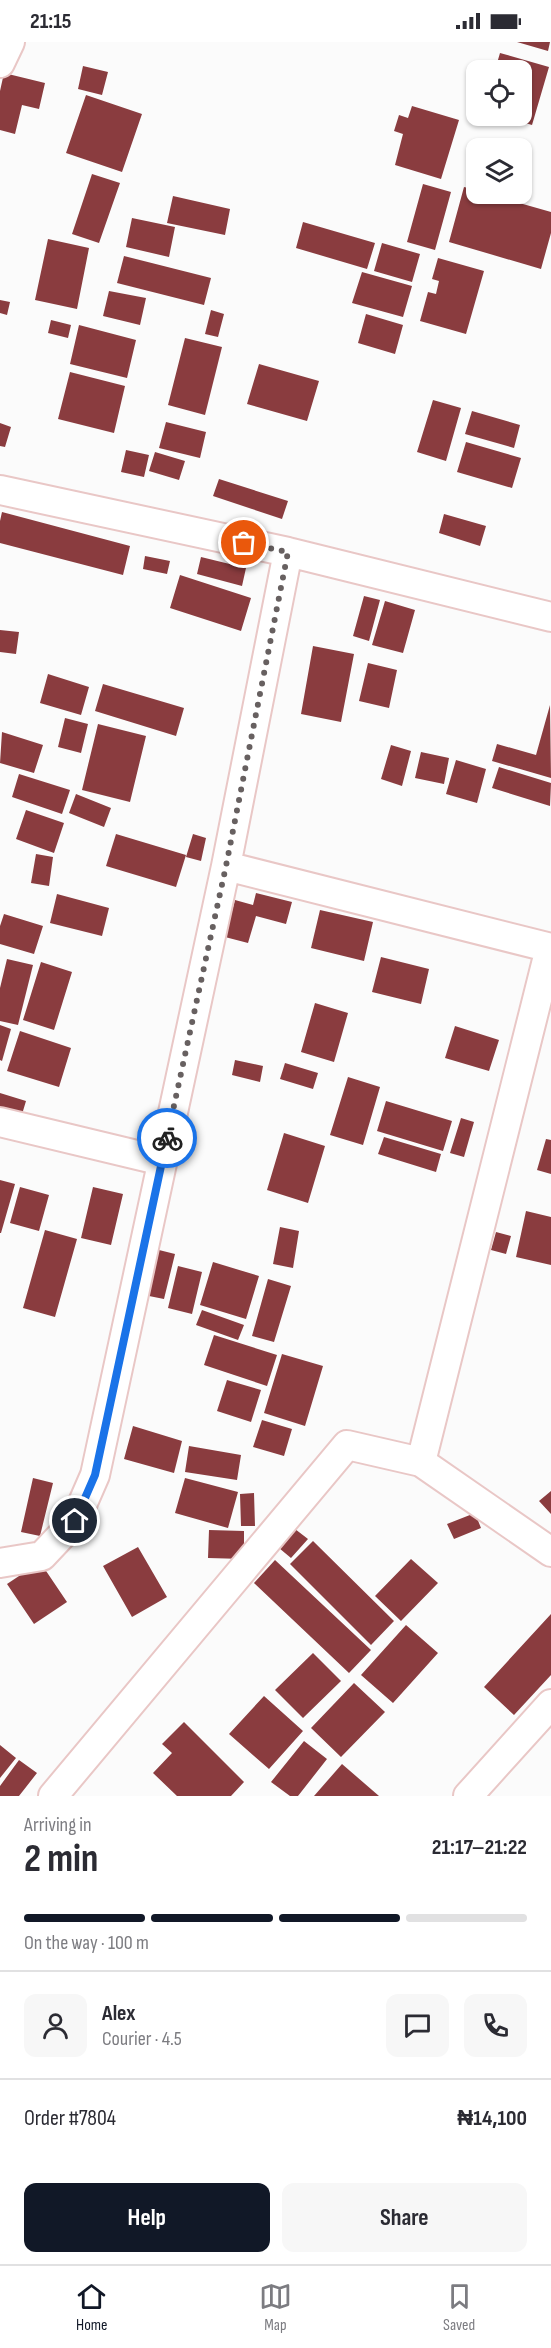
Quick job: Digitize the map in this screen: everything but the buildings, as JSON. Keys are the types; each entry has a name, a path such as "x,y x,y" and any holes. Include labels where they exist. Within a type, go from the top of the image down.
{"street":[{"path":"0,63 10,42"},
{"path":"0,490 288,552 551,617"},
{"path":"0,1563 42,1556 75,1521 95,1475 226,866 288,552"},
{"path":"226,866 550,948 421,1462"},
{"path":"0,1122 162,1161"},
{"path":"53,1796 347,1445 421,1462 551,1552"},
{"path":"468,1796 551,1704"}],"way so far":[{"path":"167,1138 226,866 288,552 244,543"}],"route":[{"path":"75,1521 95,1475 167,1138"}]}
